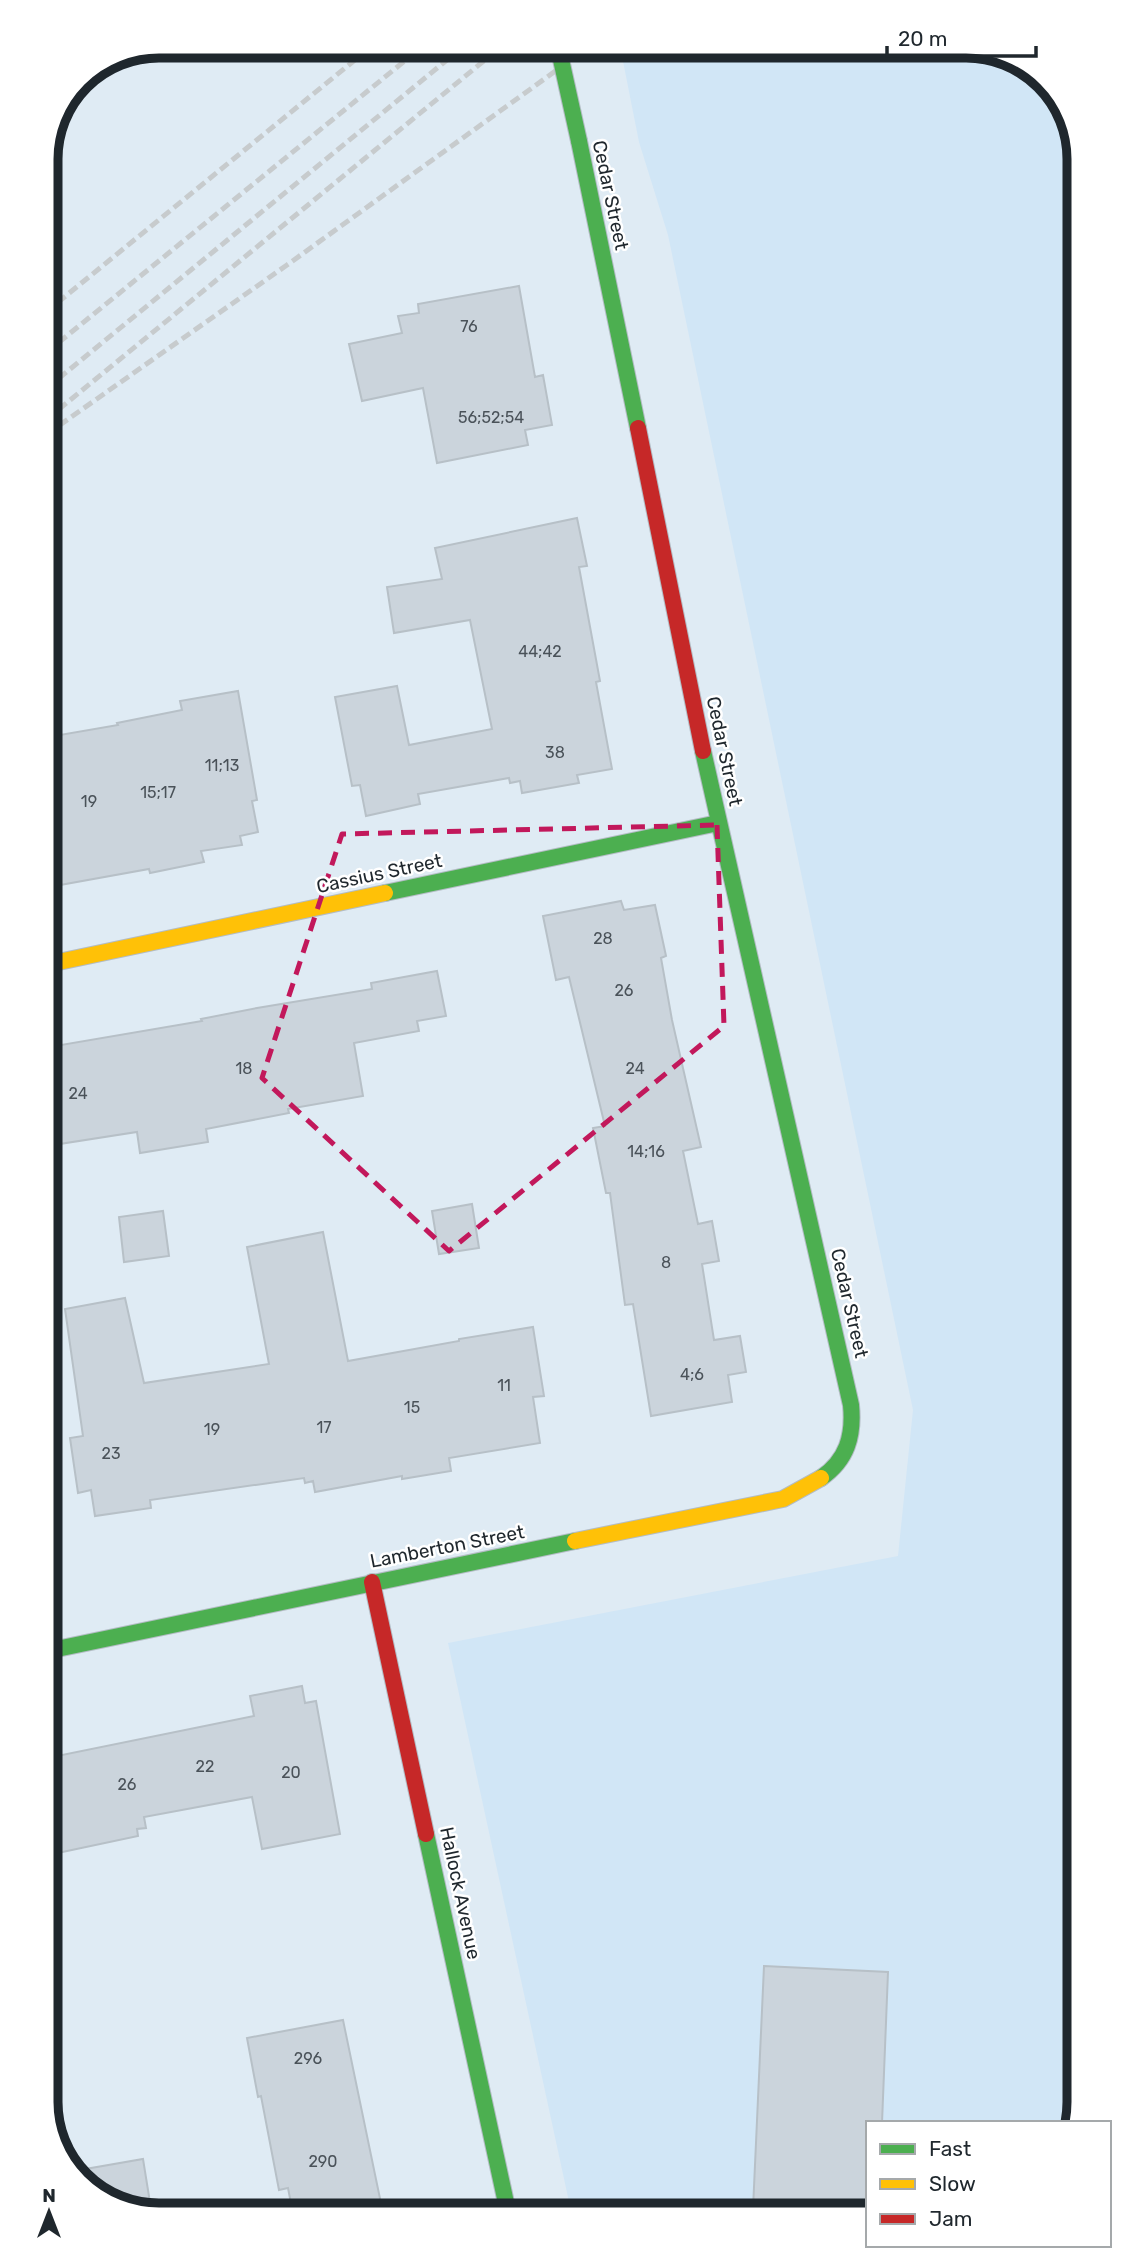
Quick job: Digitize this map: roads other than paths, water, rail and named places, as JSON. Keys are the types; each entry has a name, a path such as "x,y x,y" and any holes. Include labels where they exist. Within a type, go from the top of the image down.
{"street":[{"name":"Cedar Street","path":"561,58 718,823 851,1405 852,1432 840,1461"},
{"name":"Cassius Street","path":"58,962 718,823"},
{"name":"Lamberton Street","path":"58,1649 783,1499 818,1482 840,1461"},
{"name":"Hallock Avenue","path":"372,1583 506,2203"}],"railway":[{"path":"58,302 357,58"},
{"path":"58,343 408,58"},
{"path":"58,379 449,58"},
{"path":"58,410 487,58"},
{"path":"58,426 573,58"}]}
